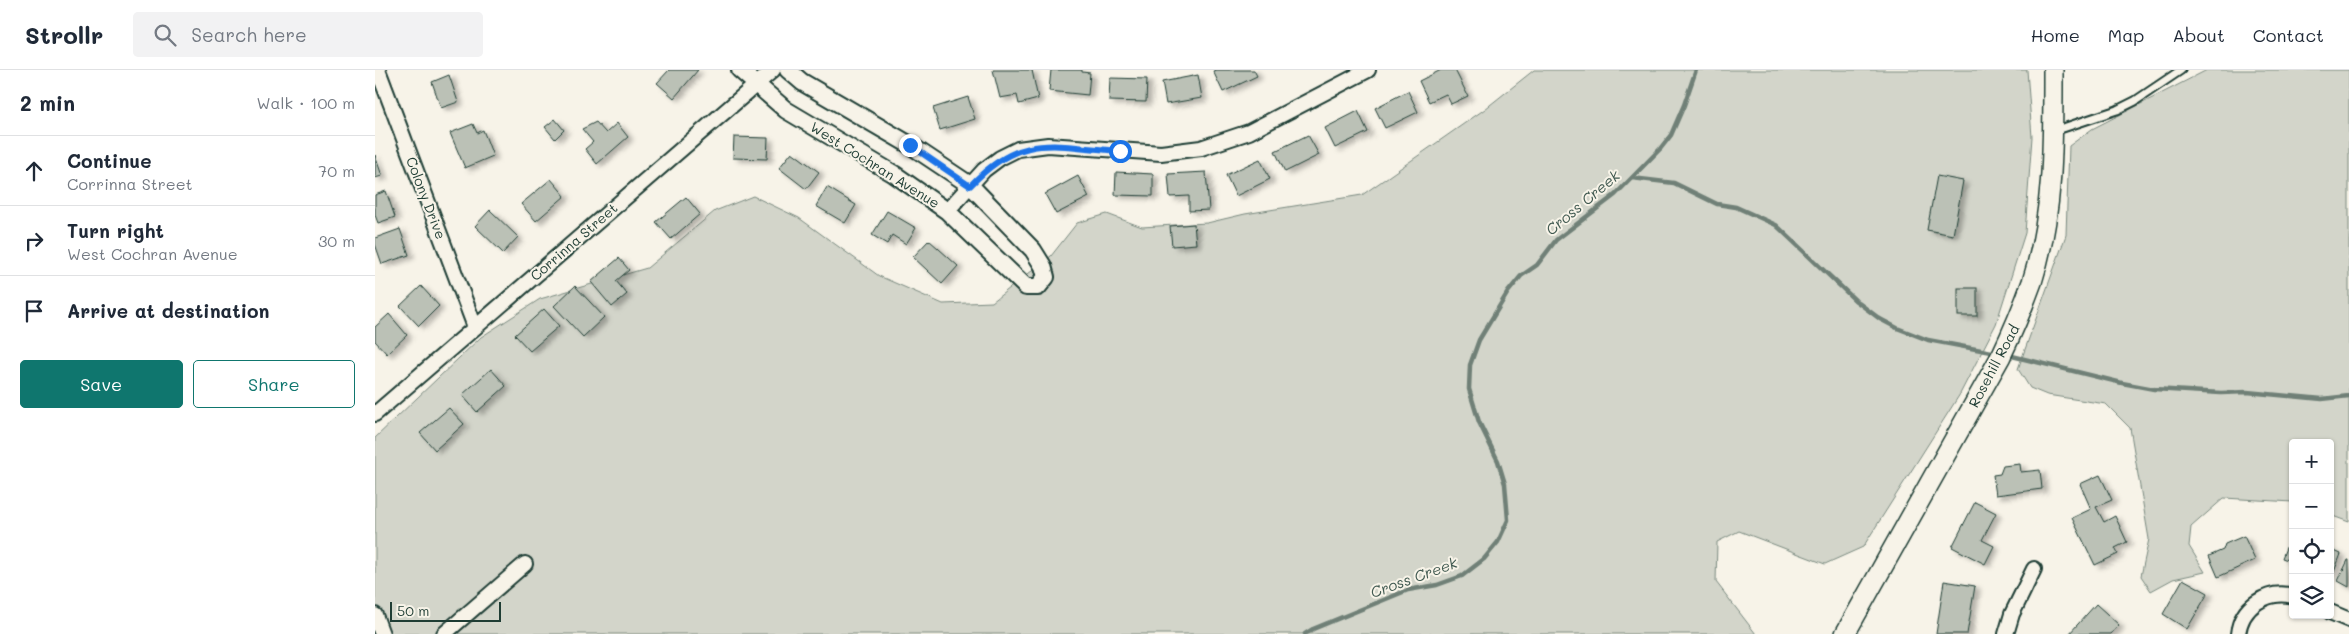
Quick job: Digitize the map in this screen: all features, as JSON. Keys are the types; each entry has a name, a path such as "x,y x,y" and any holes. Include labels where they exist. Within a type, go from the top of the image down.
{"main road":[{"name":"Rosehill Road","path":"1845,634 2001,356 2018,319 2032,281 2042,242 2049,202 2053,131 2053,70"}],"street":[{"name":"Colony Drive","path":"378,70 475,327"},
{"name":"West Cochran Avenue","path":"740,70 786,110 894,174 947,210 1026,287 1038,286 1047,277 1043,266 1033,250 970,186 910,145 802,82 788,70"},
{"name":"Corrinna Street","path":"375,414 773,70"},
{"path":"947,210 984,170 1000,158 1018,149 1038,145 1161,153 1201,148 1230,140 1367,70"},
{"path":"444,634 525,564"},
{"path":"2006,634 2012,614 2034,569"},
{"path":"2238,634 2246,612 2256,602 2282,593 2289,595"},
{"path":"2334,614 2349,620"},
{"path":"375,615 382,634"}],"lane":[{"path":"2053,131 2117,110 2135,101 2181,70"}],"shaded area":[{"path":"1534,70 2027,70 2032,137 2025,233 1996,324 1960,394 1863,547 1825,564 1739,531 1717,542 1716,582 1756,634 375,634 375,438 481,337 540,299 647,268 715,211 753,196 799,218 879,276 943,304 992,302 1051,256 1077,223 1107,214 1142,227 1207,223 1245,214 1362,195 1485,109"},
{"path":"2207,70 2349,70 2349,522 2334,516 2334,439 2289,439 2289,502 2224,498 2191,527 2189,546 2205,572 2173,579 2151,591 2141,576 2149,539 2130,428 2106,404 2047,395 2030,388 2018,369 2066,235 2069,146 2092,129"}],"building":[{"path":"669,70 698,70 674,98 657,83"},
{"path":"993,70 1032,70 1038,99 1019,104 1017,95 1000,98"},
{"path":"1051,70 1082,70 1082,72 1090,73 1088,95 1049,91"},
{"path":"1254,70 1257,76 1223,92 1213,71"},
{"path":"1441,70 1455,70 1468,96 1451,104 1446,94 1429,102 1419,81"},
{"path":"449,75 458,102 441,108 432,82"},
{"path":"1198,75 1202,98 1166,104 1162,82"},
{"path":"1110,78 1147,79 1146,102 1109,101"},
{"path":"1408,91 1418,112 1385,128 1375,108"},
{"path":"968,97 975,119 940,130 933,108"},
{"path":"1358,111 1368,132 1335,148 1325,128"},
{"path":"555,119 564,130 555,139 545,127"},
{"path":"596,122 606,133 617,123 628,137 597,164 585,149 593,142 582,129"},
{"path":"473,124 477,133 483,130 493,156 465,168 450,133"},
{"path":"1308,135 1319,155 1285,172 1275,151"},
{"path":"734,137 768,138 767,159 733,158"},
{"path":"792,152 819,172 806,189 779,168"},
{"path":"375,155 382,176 375,178"},
{"path":"1260,159 1270,179 1236,196 1226,175"},
{"path":"1116,172 1153,174 1153,196 1115,195"},
{"path":"1206,172 1209,210 1189,211 1189,196 1170,197 1168,174"},
{"path":"1078,176 1089,197 1056,214 1045,194"},
{"path":"1937,176 1963,181 1953,235 1927,230"},
{"path":"551,179 565,196 536,221 521,204"},
{"path":"827,187 856,205 845,223 816,206"},
{"path":"386,191 395,217 378,223 375,215 375,195"},
{"path":"686,197 700,214 671,239 656,222"},
{"path":"490,210 518,237 503,253 475,226"},
{"path":"887,211 916,228 906,244 892,235 887,244 872,235"},
{"path":"1194,224 1196,244 1172,246 1170,226"},
{"path":"400,229 409,255 382,264 375,244 375,238"},
{"path":"929,240 958,266 942,284 913,257"},
{"path":"619,258 629,270 616,281 627,294 612,307 591,282"},
{"path":"421,286 439,306 419,326 400,306"},
{"path":"575,286 604,317 583,337 554,306"},
{"path":"1958,288 1977,288 1977,316 1958,316"},
{"path":"544,309 559,326 530,351 515,335"},
{"path":"389,314 407,335 387,354 375,341 375,327"},
{"path":"491,369 506,386 477,412 462,395"},
{"path":"449,408 464,424 435,450 420,433"},
{"path":"2020,464 2021,472 2040,470 2042,489 1996,495 1993,475 2000,474 2003,466"},
{"path":"2100,475 2112,500 2096,507 2104,522 2115,516 2127,542 2115,548 2118,554 2095,565 2072,518 2091,509 2080,484"},
{"path":"1975,502 1996,513 1982,540 1994,546 1985,564 1952,547"},
{"path":"2244,536 2255,560 2218,577 2209,556 2223,550 2225,544"},
{"path":"2289,540 2289,561 2282,558"},
{"path":"2334,551 2341,554 2334,572"},
{"path":"2349,560 2349,587 2338,581"},
{"path":"2183,579 2208,593 2187,629 2163,614"},
{"path":"1944,581 1975,586 1967,634 1936,634"},
{"path":"2096,604 2119,625 2111,634 2069,634"}],"waterway":[{"name":"Cross Creek","path":"1305,634 1408,590 1437,585 1462,576 1484,559 1498,542 1508,520 1505,484 1498,461 1479,422 1469,389 1470,365 1479,340 1508,292 1521,276 1537,265 1556,240 1615,195 1660,149 1671,135 1696,70"},
{"path":"1632,178 1674,183 1717,204 1736,207 1776,225 1856,301 1880,319 1897,328 1928,340 1997,353"},
{"path":"2008,355 2154,389 2221,393 2247,392 2322,399 2349,396"}],"route":[{"path":"910,145 970,186 984,170 1000,158 1018,149 1048,145 1120,151"}]}
